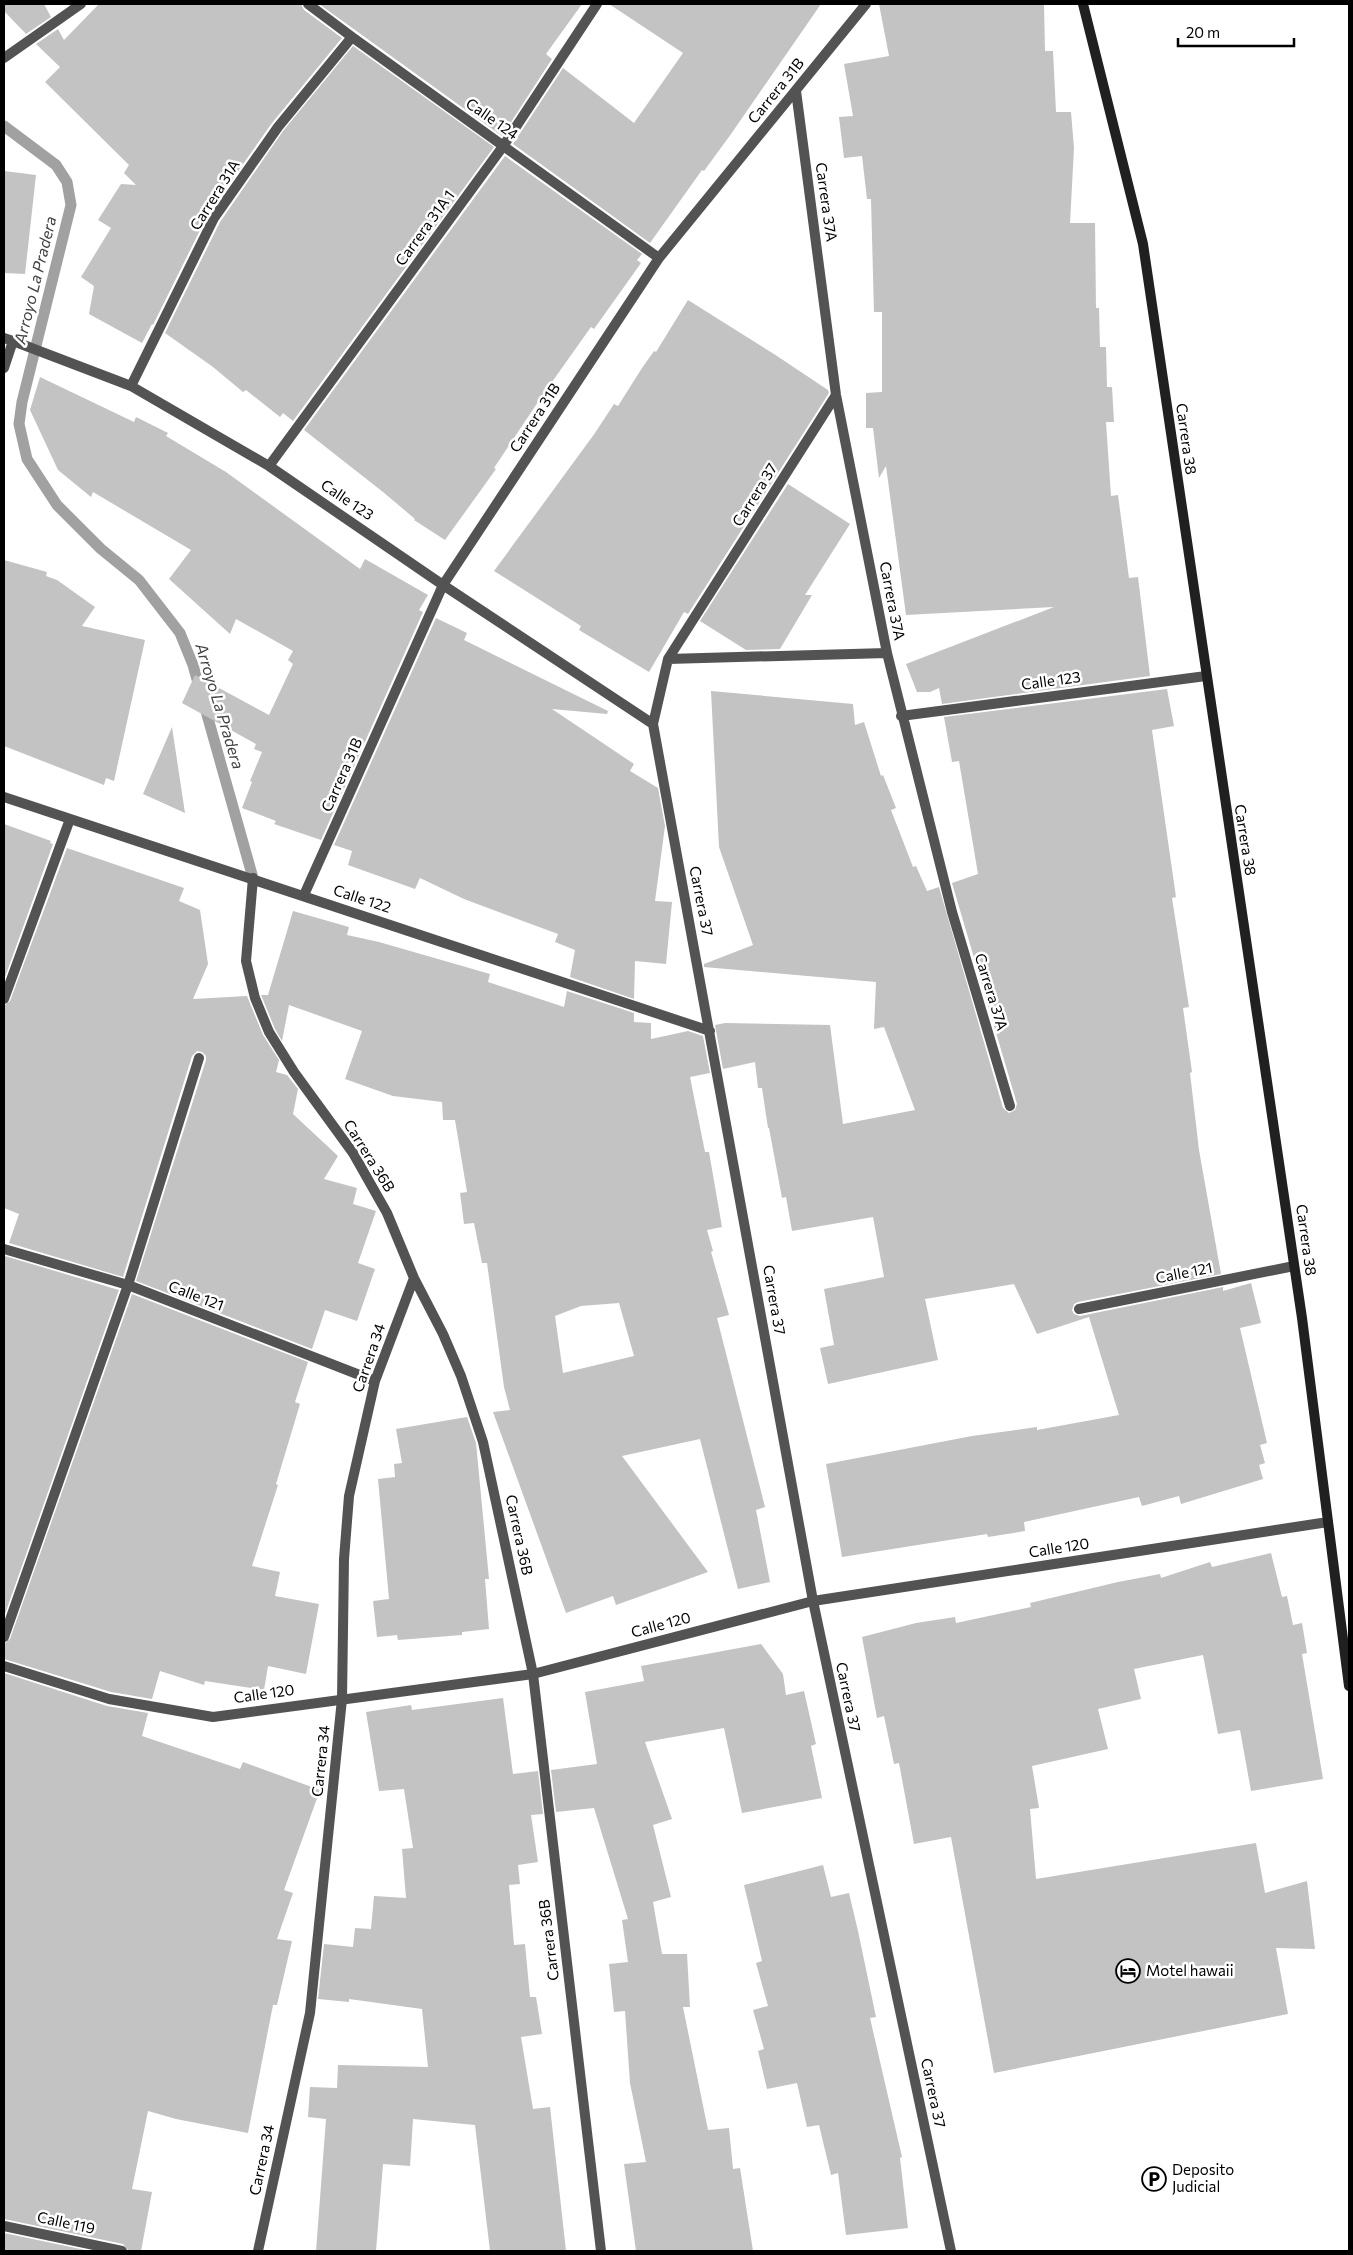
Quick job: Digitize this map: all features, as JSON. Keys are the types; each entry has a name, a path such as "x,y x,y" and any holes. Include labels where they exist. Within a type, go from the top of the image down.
{"main road":[{"name":"Carrera 38","path":"1083,4 1143,244 1294,1266 1349,1686"}],"street":[{"path":"4,58 81,4"},
{"name":"Calle 124","path":"308,4 659,258"},
{"name":"Carrera 31A 1","path":"269,466 504,145 597,4"},
{"name":"Carrera 31B","path":"304,895 443,585 659,258 866,4"},
{"name":"Carrera 31A","path":"131,386 214,218 278,127 352,37"},
{"name":"Carrera 37A","path":"796,91 836,395 887,653 901,716 952,912 1010,1106"},
{"path":"4,368 8,340"},
{"name":"Calle 123","path":"8,340 131,386 269,466 443,585 653,724"},
{"name":"Carrera 37","path":"836,395 668,659 653,724 812,1601 951,2251"},
{"path":"668,659 887,653"},
{"name":"Calle 123","path":"901,716 1206,676"},
{"name":"Calle 122","path":"4,797 710,1031"},
{"path":"4,999 70,819"},
{"name":"Carrera 36B","path":"253,878 246,961 259,1007 269,1032 289,1064 353,1152 387,1213 414,1278 443,1334 461,1376 483,1442 534,1674 601,2251"},
{"path":"4,1637 128,1285 199,1058"},
{"name":"Calle 121","path":"4,1249 128,1285 375,1381"},
{"name":"Calle 121","path":"1079,1309 1294,1266"},
{"name":"Carrera 34","path":"258,2251 310,2013 342,1698 344,1559 350,1496 375,1381 414,1278"},
{"name":"Calle 120","path":"4,1666 109,1699 213,1717 342,1698 534,1674 812,1601 1328,1522"},
{"name":"Calle 119","path":"4,2226 122,2251"}],"building":[{"path":"4,4 44,4 51,17 26,34 4,11"},
{"path":"99,4 301,4 304,10 342,38 272,123 208,214 153,325 142,343 89,314 94,286 81,277 111,228 98,220 121,184 136,185 124,173 129,165 45,82 60,67 36,44 58,29 64,40"},
{"path":"319,4 582,4 546,54 552,59 502,136"},
{"path":"609,4 821,4 731,134 704,171 702,170 650,243 513,144 563,68 634,123 683,53"},
{"path":"879,4 1044,4 1045,51 1053,51 1056,112 1071,112 1074,148 1070,223 1095,223 1096,308 1099,308 1100,347 1106,347 1107,387 1112,387 1114,422 1106,422 1111,496 1118,495 1129,578 1138,577 1150,676 942,704 939,688 930,692 917,692 906,664 1054,607 906,615 886,466 879,478 873,428 866,428 866,393 882,392 882,312 874,312 871,199 867,199 862,156 844,158 839,117 853,116 844,64 889,56"},
{"path":"353,46 494,147 293,421 283,413 280,417 246,390 243,392 213,367 165,333 220,222 283,131"},
{"path":"505,156 642,254 637,260 641,263 594,329 591,327 542,396 494,468 496,469 445,540 414,520 383,492 304,430"},
{"path":"4,171 36,175 25,274 4,273"},
{"path":"688,300 777,356 828,390 829,393 688,614 684,612 649,672 579,630 581,626 494,571 614,404 618,406 642,368 654,351 656,352"},
{"path":"40,377 134,422 136,417 168,433 166,436 226,472 360,569 365,559 428,595 419,610 423,612 321,840 274,824 276,821 242,808 252,782 250,781 262,752 254,749 256,744 182,703 195,675 269,715 293,664 288,660 293,651 236,619 230,634 169,579 191,550 93,492 91,497 58,470 30,410"},
{"path":"788,484 850,524 805,595 812,595 780,649 746,650 700,621"},
{"path":"4,560 47,572 46,576 57,580 95,607 82,626 145,640 114,781 106,778 104,785 4,746"},
{"path":"436,618 467,633 464,640 608,711 607,714 552,709 634,764 630,771 658,788 665,826 655,901 672,902 666,964 635,961 634,999 570,977 575,950 555,942 558,934 464,899 420,878 415,889 348,865 352,851 334,845"},
{"path":"1167,689 1174,726 1152,730 1176,897 1172,898 1189,1007 1183,1008 1192,1072 1190,1073 1199,1150 1221,1274 1078,1302 1074,1304 1072,1310 1074,1314 1080,1316 1223,1287 1223,1291 1251,1283 1261,1323 1240,1328 1267,1443 1260,1445 1265,1463 1259,1465 1263,1479 1181,1504 1179,1496 1142,1506 1139,1497 1024,1522 1025,1531 988,1537 987,1534 842,1557 826,1464 972,1436 1037,1427 1037,1430 1119,1415 1089,1317 1037,1334 1014,1284 925,1299 938,1360 828,1384 820,1348 834,1345 824,1289 884,1277 873,1217 792,1231 786,1197 782,1198 762,1088 758,1088 755,1062 723,1069 715,1025 725,1023 830,1025 843,1124 915,1110 884,1027 874,1029 876,982 704,967 704,964 753,945 719,847 711,691 853,704 855,725 864,722 881,776 883,775 896,808 891,810 913,867 916,866 927,891 939,887 1003,1108 1009,1113 1015,1110 1017,1104 952,883 978,874 959,761 952,762 944,717"},
{"path":"172,727 185,813 143,794"},
{"path":"4,824 51,841 50,843 53,844 4,980"},
{"path":"67,848 184,888 179,901 200,910 208,964 193,999 247,996 263,1035 279,1060 276,1072 287,1075 298,1089 293,1114 338,1156 324,1179 357,1188 353,1204 376,1211 358,1263 375,1269 357,1321 325,1310 312,1349 136,1281 206,1060 206,1056 202,1052 197,1051 192,1056 123,1277 9,1243 19,1214 4,1208 4,1006 10,1001"},
{"path":"293,911 349,927 347,935 379,942 490,974 488,982 564,1007 567,991 634,1013 634,1022 651,1023 651,1039 688,1031 703,1036 710,1073 690,1077 705,1152 709,1152 722,1227 707,1230 713,1251 711,1252 729,1315 717,1318 765,1507 756,1510 770,1582 738,1589 700,1439 622,1456 708,1572 616,1605 613,1596 566,1613 493,1412 510,1410 504,1387 487,1263 482,1263 474,1223 464,1224 460,1193 467,1192 455,1120 443,1120 442,1102 393,1096 345,1079 362,1031 289,1005 282,1041 261,995 268,995","holes":["619,1303 634,1356 563,1373 555,1316 581,1306"]},
{"path":"5,1256 119,1290 4,1617 4,1259"},
{"path":"132,1294 308,1362 295,1402 300,1404 276,1484 278,1485 252,1566 280,1572 275,1596 319,1604 306,1674 268,1666 264,1690 205,1681 204,1685 160,1671 152,1699 111,1692 4,1659 4,1644 10,1639"},
{"path":"467,1417 476,1443 489,1579 485,1579 489,1629 462,1632 462,1635 398,1640 397,1635 377,1637 373,1601 389,1599 378,1479 395,1477 394,1464 402,1463 396,1429"},
{"path":"1271,1553 1282,1597 1287,1596 1293,1625 1302,1623 1307,1653 1302,1654 1323,1779 1251,1791 1240,1730 1218,1734 1203,1655 1134,1669 1141,1699 1098,1709 1108,1749 1032,1766 1039,1808 1030,1809 1036,1879 1256,1843 1265,1893 1307,1881 1315,1949 1276,1948 1288,2014 994,2073 951,1837 914,1844 899,1763 894,1764 884,1716 877,1718 862,1637 916,1623 955,1617 956,1623 1031,1607 1030,1603 1118,1582 1160,1574 1161,1578 1210,1562 1212,1567"},
{"path":"761,1644 783,1674 786,1695 804,1691 816,1744 811,1746 822,1798 742,1813 724,1728 645,1742 672,1819 653,1825 671,1897 653,1902 662,1954 687,1954 690,2007 683,2007 708,2130 729,2128 733,2169 740,2168 753,2251 636,2251 624,2164 646,2162 630,2083 625,2011 614,2012 609,1964 628,1962 622,1920 628,1919 594,1808 556,1812 551,1770 597,1764 585,1692 644,1681 641,1666"},
{"path":"4,1673 107,1706 148,1713 142,1736 240,1769 243,1762 320,1790 284,1890 293,1893 277,1939 292,1941 277,2005 273,2005 248,2133 176,2119 148,2111 132,2189 152,2192 141,2251 129,2251 123,2244 4,2219"},
{"path":"503,1698 513,1774 538,1771 543,1814 531,1815 538,1862 518,1865 520,1884 509,1885 514,1945 525,1944 530,1997 536,1997 542,2034 521,2037 533,2109 550,2107 566,2251 490,2251 475,2125 413,2119 410,2166 383,2164 376,2251 316,2251 326,2119 308,2117 310,2087 337,2088 338,2065 428,2067 422,2009 349,1999 349,2002 318,1999 324,1944 353,1947 355,1928 371,1929 374,1896 406,1898 402,1849 413,1848 404,1789 379,1791 366,1712 411,1705 412,1710"},
{"path":"823,1865 831,1897 849,1893 858,1931 876,2017 870,2018 902,2157 900,2158 908,2228 846,2235 838,2173 831,2175 819,2125 807,2127 797,2083 767,2089 758,2051 764,2049 753,2010 768,2006 756,1963 762,1961 744,1885"},
{"path":"4,2233 90,2251 4,2251"}],"waterway":[{"name":"Arroyo La Pradera","path":"4,126 56,165 67,182 71,205 22,402 19,424 27,459 57,505 101,549 139,580 180,633 193,665 253,878"}],"place":[{"name":"Motel hawaii","path":"1128,1971"},
{"name":"Deposito Judicial","path":"1154,2179"}]}
